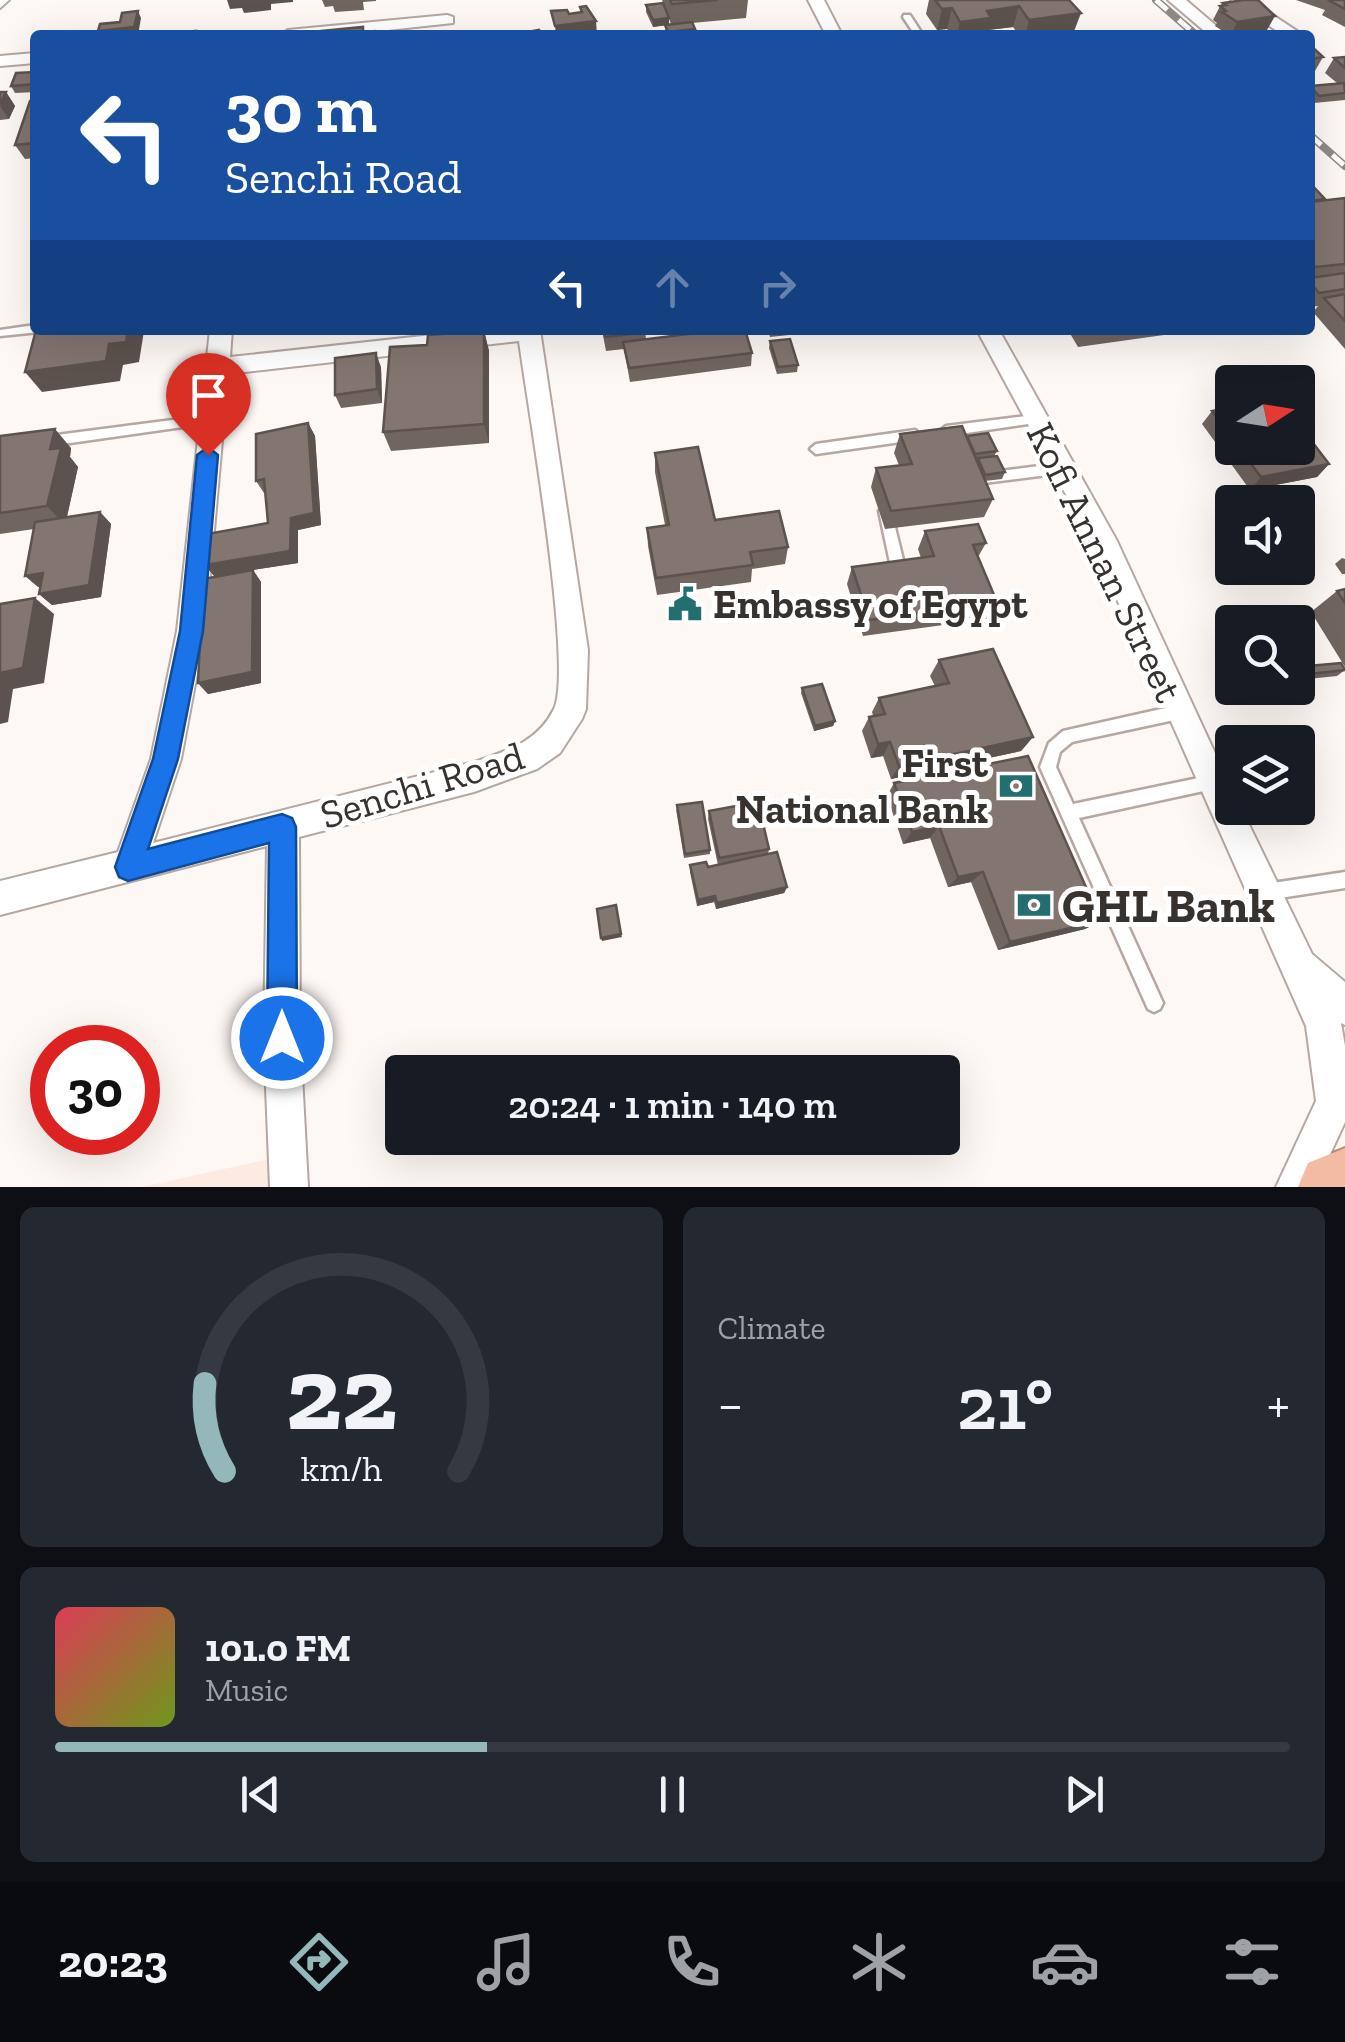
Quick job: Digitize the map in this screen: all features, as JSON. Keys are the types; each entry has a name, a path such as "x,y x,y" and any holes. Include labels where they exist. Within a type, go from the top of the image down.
{"highway":[{"path":"1332,1187 1345,1182"}],"street":[{"path":"390,30 451,27 442,0"},
{"path":"816,0 831,30"},
{"path":"1176,0 1213,30"},
{"path":"1239,0 1287,30"},
{"path":"0,61 30,58"},
{"path":"128,867 166,759 191,631 220,335"},
{"path":"217,366 493,335"},
{"name":"Senchi Road","path":"0,899 474,777 526,759 549,743 572,709 574,650 530,335"},
{"name":"Kofi Annan Street","path":"991,335 1104,541 1297,959 1324,1026 1335,1102 1295,1187"},
{"path":"282,827 282,1038 289,1187"},
{"name":"Kofi Annan Street","path":"1297,959 1345,1007"}],"lane":[{"path":"907,18 915,30"},
{"path":"4,333 30,330"},
{"path":"33,443 211,419"},
{"path":"816,449 1035,419"},
{"path":"969,480 1063,468"},
{"path":"886,495 884,506 899,572"},
{"path":"1154,1003 1048,767 1054,748 1068,736 1180,712"},
{"path":"1068,813 1212,782"},
{"path":"1265,892 1345,880"}],"shaded area":[{"path":"270,1159 269,1187 141,1187"}],"building":[{"path":"670,0 718,0 672,4"},
{"path":"935,0 1069,0 1081,13 1029,20 1019,6 987,11 991,18 960,22 952,8 942,9"},
{"path":"1258,0 1275,16 1237,22 1222,12 1226,11 1220,6 1226,5 1223,3"},
{"path":"1345,0 1345,9 1330,1"},
{"path":"663,3 669,18 653,20 646,5"},
{"path":"586,6 596,21 555,26 551,11 567,10 569,14 582,12 580,7"},
{"path":"138,11 134,27 98,30 100,24 120,22 122,13"},
{"path":"692,22 695,29 667,30 665,25"},
{"path":"30,72 30,84 11,86 16,73"},
{"path":"1344,83 1345,93 1319,96 1315,86"},
{"path":"30,101 30,144 15,145"},
{"path":"1345,198 1345,264 1315,267 1315,201"},
{"path":"1345,273 1345,289 1319,293 1315,277"},
{"path":"1345,294 1345,321 1324,298"},
{"path":"35,335 127,335 126,342 109,344 106,361 25,372"},
{"path":"428,335 484,335 484,424 383,432 390,347 427,345"},
{"path":"680,335 747,335 752,353 629,368 623,342"},
{"path":"790,339 798,365 778,367 770,341"},
{"path":"376,353 377,389 335,395 335,358"},
{"path":"308,423 314,513 291,518 290,551 205,565 207,534 268,523 264,479 256,481 256,434"},
{"path":"962,426 993,499 891,511 876,468 912,464 900,434"},
{"path":"55,429 50,449 61,448 47,506 0,513 0,436"},
{"path":"988,433 997,451 975,454 967,436"},
{"path":"1315,446 1329,464 1261,477 1252,465 1315,465"},
{"path":"698,447 715,520 779,511 788,547 750,552 753,565 656,578 647,528 669,525 655,453"},
{"path":"997,456 1005,472 985,475 978,458"},
{"path":"100,512 89,585 39,594 43,573 25,576 35,522"},
{"path":"978,524 986,543 973,545 997,602 869,620 852,567 934,556 925,531"},
{"path":"253,570 252,672 198,683 203,579"},
{"path":"35,598 23,668 0,673 0,604"},
{"path":"993,649 1033,737 899,766 890,742 878,744 869,717 885,714 879,698 949,683 939,660"},
{"path":"1341,663 1345,670 1315,673 1315,665"},
{"path":"822,684 835,721 815,726 802,688"},
{"path":"1028,756 1101,921 1010,942 983,872 958,877 939,826 912,832 894,783"},
{"path":"702,802 710,850 685,854 677,805"},
{"path":"758,802 769,849 719,858 709,811"},
{"path":"777,852 787,887 717,903 715,896 698,900 690,865 706,862 708,867"},
{"path":"616,905 621,934 601,938 597,909"}],"railway":[{"path":"1156,0 1190,30"},
{"path":"1315,139 1345,166"}],"place":[{"name":"Embassy of Egypt","path":"685,604"},
{"name":"First National Bank","path":"1016,786"},
{"name":"GHL Bank","path":"1034,905"}],"route":[{"path":"208,455 191,631 166,759 128,867 282,827 282,1038"}]}
